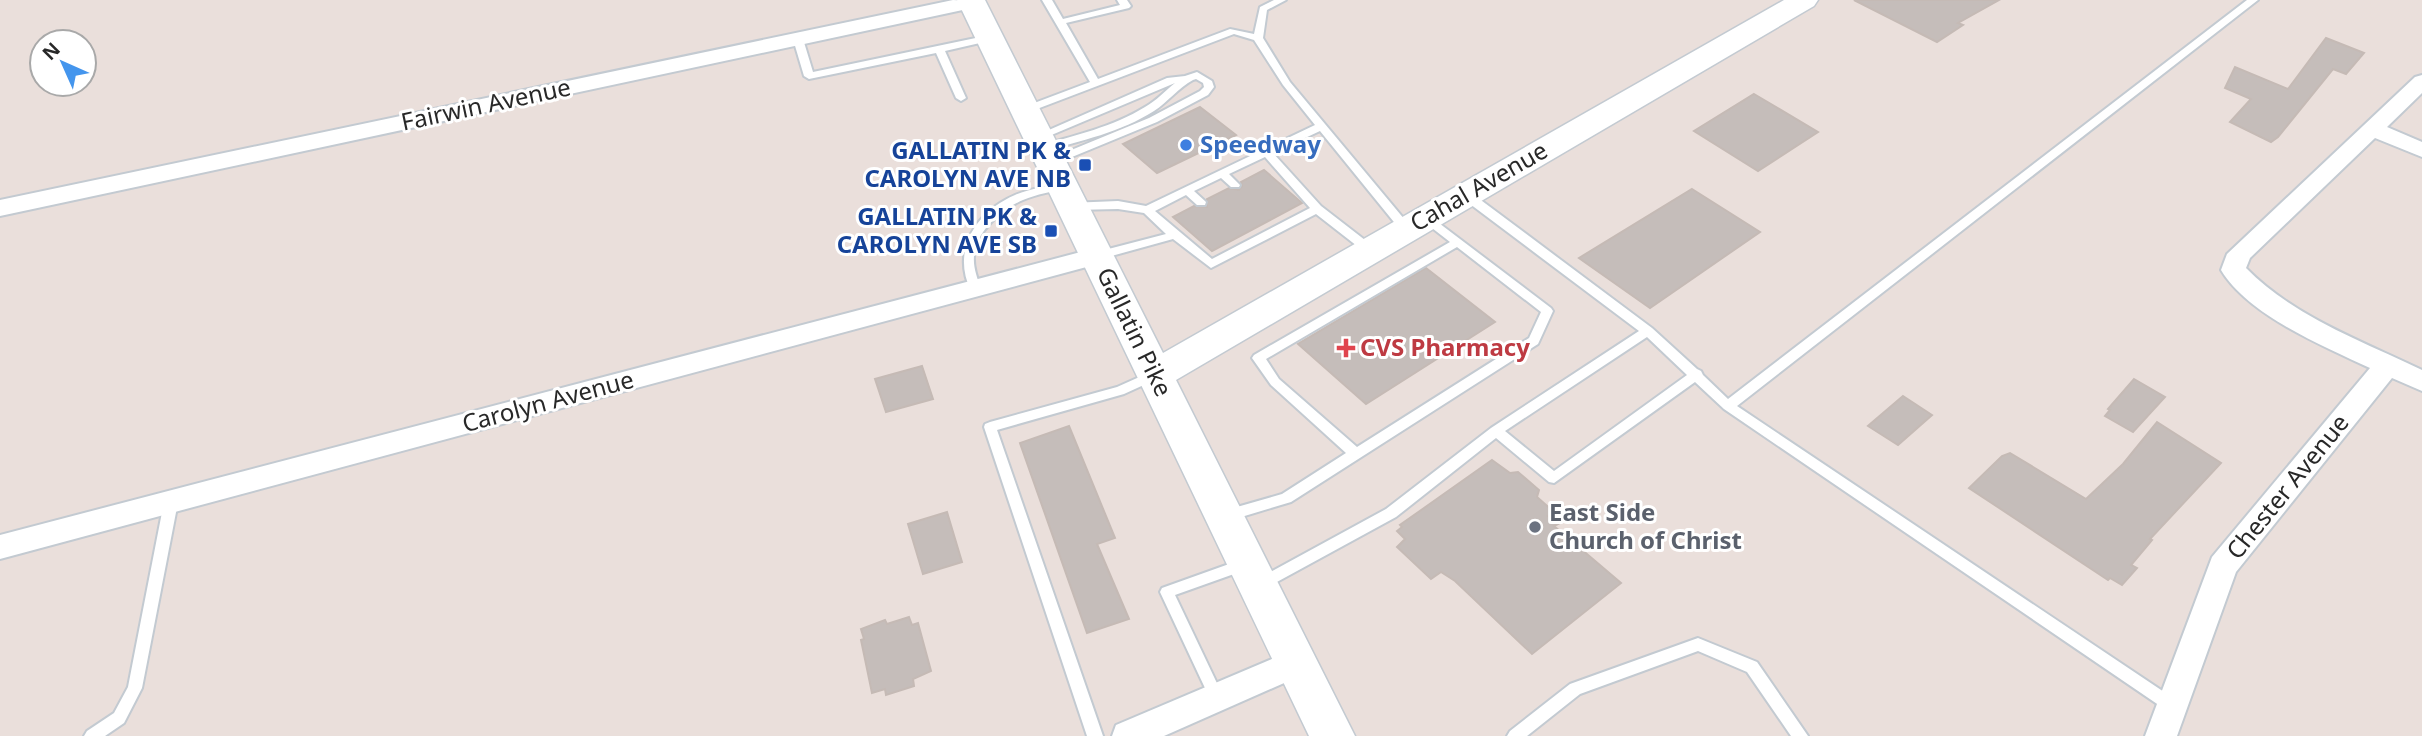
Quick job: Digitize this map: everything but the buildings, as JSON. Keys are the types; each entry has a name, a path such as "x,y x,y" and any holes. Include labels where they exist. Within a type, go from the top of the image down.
{"street":[{"name":"Cahal Avenue","path":"1155,375 1804,0"},
{"name":"Gallatin Pike","path":"972,1 1332,736"},
{"name":"Fairwin Avenue","path":"0,208 972,1"},
{"path":"2422,81 2239,254 2233,270 2249,290 2293,317 2422,381"},
{"path":"2371,128 2422,150"},
{"name":"Carolyn Avenue","path":"0,547 1096,256"},
{"name":"Chester Avenue","path":"2161,736 2174,707 2223,566 2388,365"},
{"path":"1128,736 1297,662"}],"lane":[{"path":"1047,0 1096,83"},
{"path":"1060,22 1126,6 1122,0"},
{"path":"1224,516 1286,498 1356,454 1534,341 1547,311 1458,243 1416,224 1321,126 1286,83 1258,37 1263,9 1281,0"},
{"path":"1728,406 2165,72 2253,0"},
{"path":"1025,110 1233,31 1258,37"},
{"path":"798,39 809,76 990,38"},
{"path":"939,49 961,98"},
{"path":"975,288 968,266 969,249 981,229 997,211 1053,168 1138,92 1171,80 1197,75 1207,81 1209,88 1153,120 1053,168"},
{"path":"1053,168 1113,127 1150,109 1186,79"},
{"path":"1147,210 1321,126"},
{"path":"1266,152 1317,209 1370,250"},
{"path":"1053,168 1118,205 1147,210 1211,264 1246,239 1284,226 1317,209"},
{"path":"1222,174 1235,185"},
{"path":"1187,191 1201,202"},
{"path":"1466,195 1648,331 1697,374 1728,406 2174,707"},
{"path":"1274,217 1284,226"},
{"path":"1096,256 1175,235"},
{"path":"1356,454 1275,383 1258,358 1458,243"},
{"path":"1217,699 1167,592 1253,575 1391,513 1496,431 1648,331"},
{"path":"1496,431 1554,478 1697,374"},
{"path":"1095,736 990,427 1120,391 1155,375"},
{"path":"92,736 119,718 135,688 171,502"},
{"path":"1515,736 1575,689 1698,644 1752,667 1800,736"}],"place":[{"name":"Speedway","path":"1186,145"},
{"name":"GALLATIN PK & CAROLYN AVE NB","path":"1085,165"},
{"name":"GALLATIN PK & CAROLYN AVE SB","path":"1051,231"},
{"name":"CVS Pharmacy","path":"1346,348"},
{"name":"East Side Church of Christ","path":"1535,527"}]}
